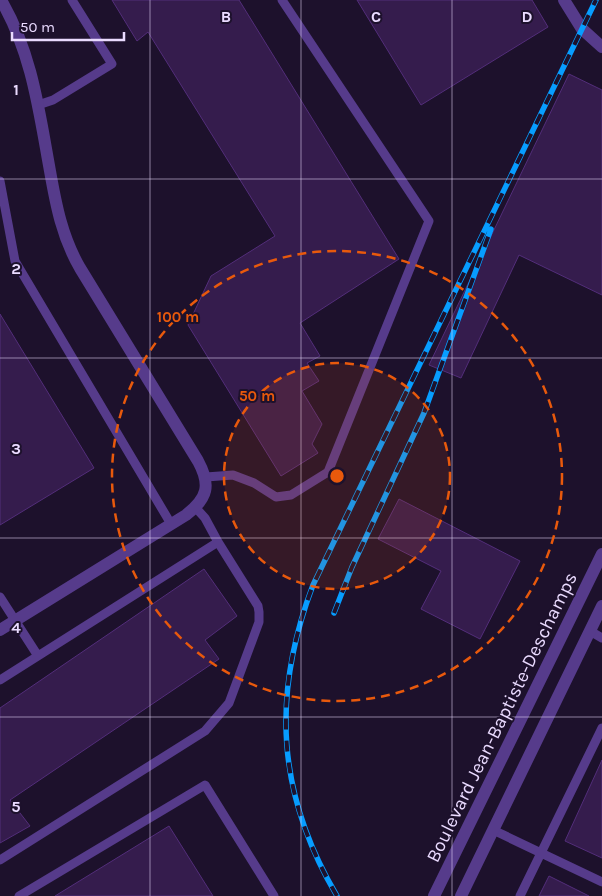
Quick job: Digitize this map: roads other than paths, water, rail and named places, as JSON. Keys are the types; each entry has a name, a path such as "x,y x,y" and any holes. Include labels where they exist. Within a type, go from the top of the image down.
{"street":[{"path":"564,0 582,29 602,47"},
{"path":"0,630 196,507 205,491 206,477 194,452 70,249 56,206 38,105 25,50 1,1"},
{"name":"Boulevard Jean-Baptiste-Deschamps","path":"434,896 602,554"},
{"path":"461,896 602,606"}],"lane":[{"path":"38,105 52,100 112,64 72,0"},
{"path":"206,477 233,475 254,483 276,497 291,495 328,472 429,221 282,0"},
{"path":"0,181 14,261 171,524"},
{"path":"0,860 205,731 229,703 259,622 258,606 205,518 196,507"},
{"path":"0,680 218,542"},
{"path":"0,597 38,656"},
{"path":"590,632 602,638"},
{"path":"520,896 602,728"},
{"path":"19,896 205,785 274,896"},
{"path":"493,830 602,882"}],"railway":[{"path":"337,896 317,858 302,820 292,782 287,744 286,705 291,666 300,626 313,585 596,0"},
{"path":"334,613 352,567 424,413 491,229"}]}
